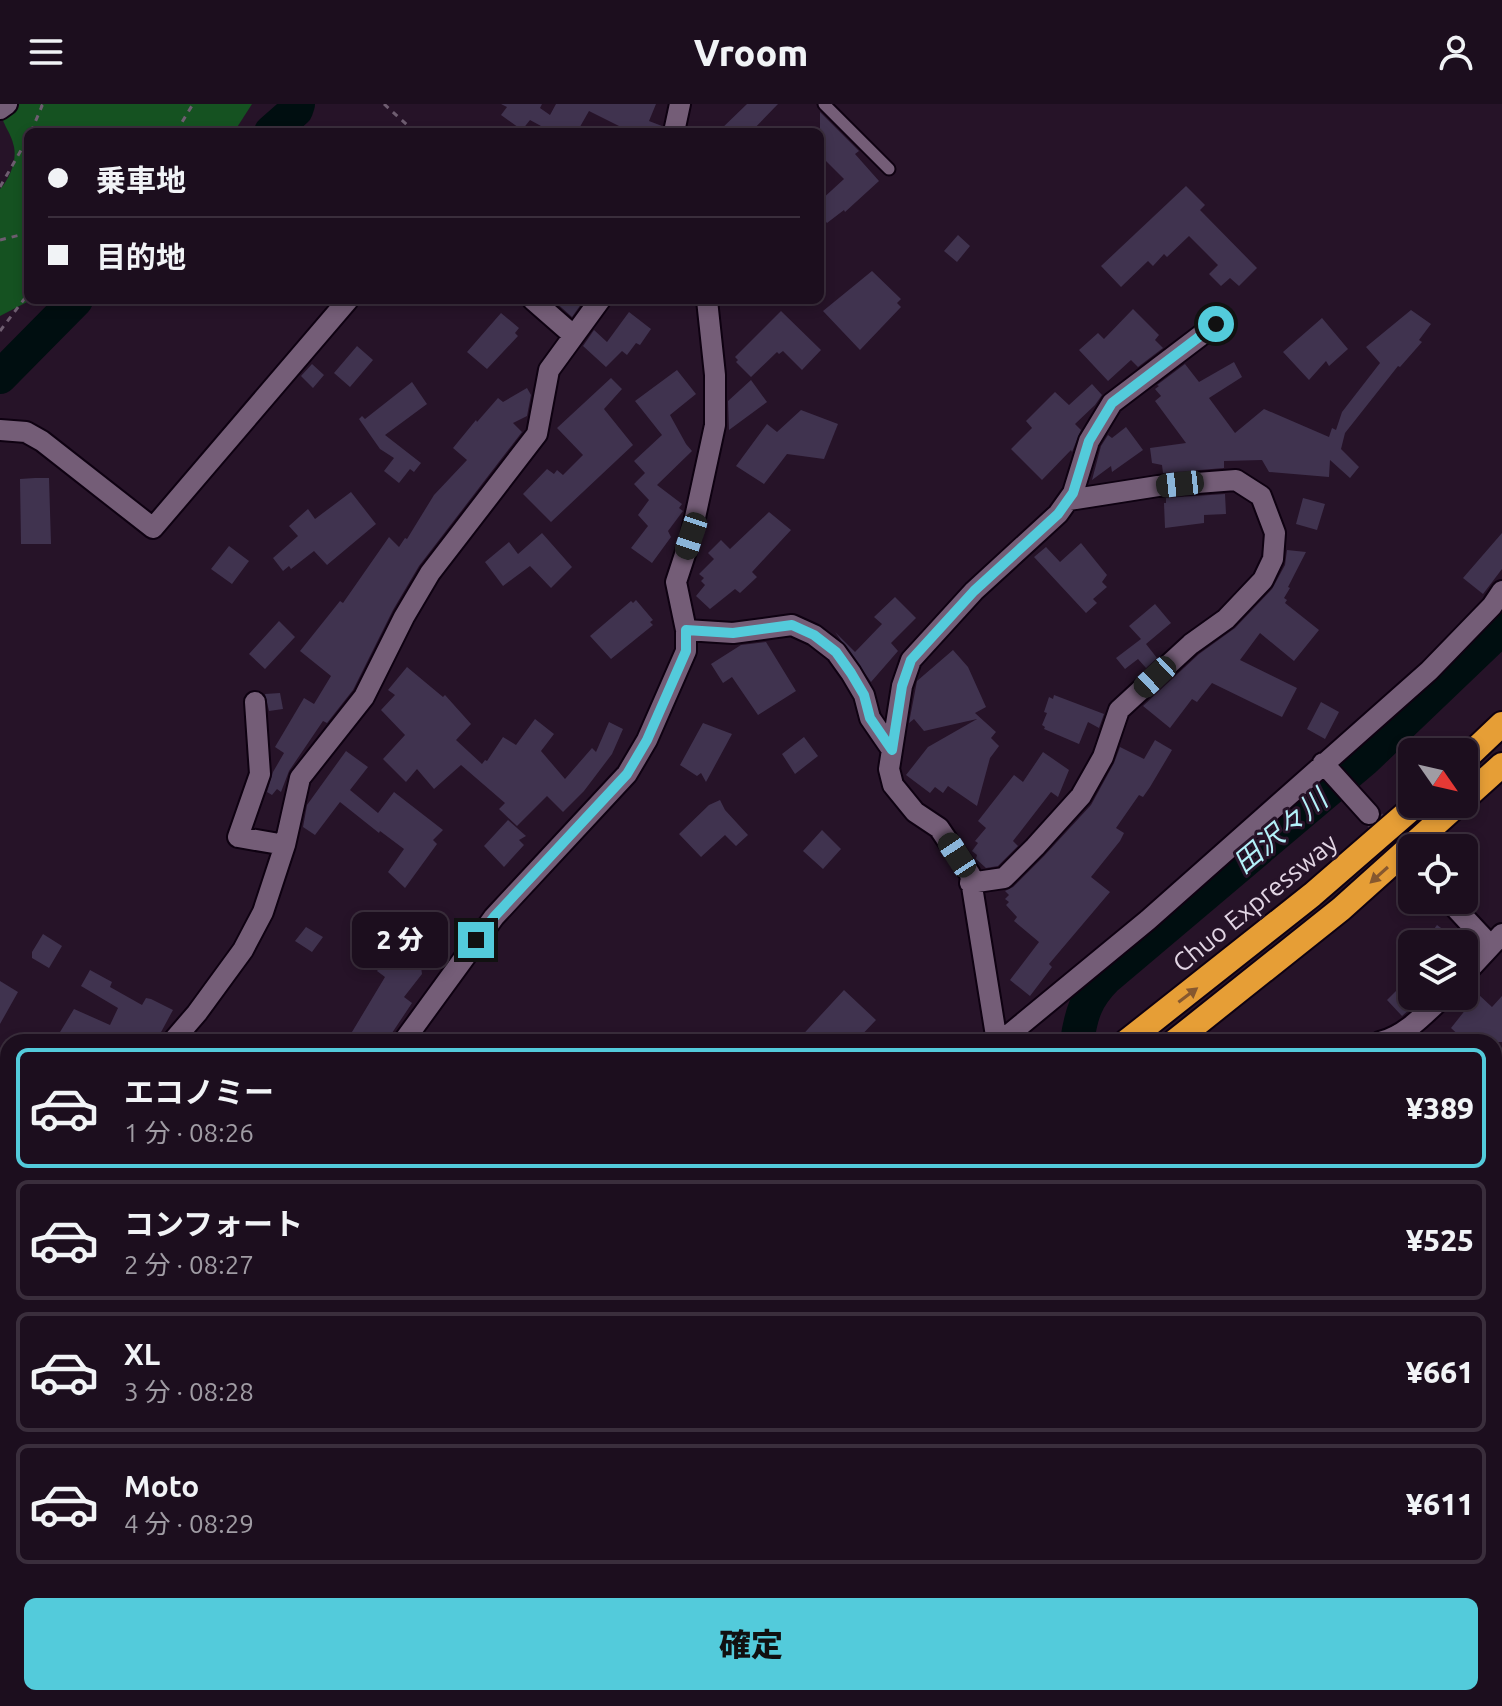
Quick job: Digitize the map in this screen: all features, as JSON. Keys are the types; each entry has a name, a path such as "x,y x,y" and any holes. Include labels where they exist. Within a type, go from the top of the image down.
{"highway":[{"path":"1478,747 1502,724"},
{"path":"1478,786 1502,765"},
{"name":"Chuo Expressway","path":"1136,1034 1301,904 1401,818"},
{"path":"1184,1034 1341,909 1442,818"}],"street":[{"path":"0,109 7,104"},
{"path":"675,128 680,104"},
{"path":"0,430 26,432 42,441 153,528 345,304"},
{"path":"538,304 573,335"},
{"path":"178,1034 243,950 263,912 285,845 300,778 364,697 430,573 537,434 549,370 597,304"},
{"path":"409,1034 494,917 627,774 647,740 686,651 686,630 676,582 691,536 715,425 715,375 707,304"},
{"path":"997,1034 970,874 939,828 915,812 893,785 889,769 902,686 911,660 974,591 1058,514 1069,500 1089,441 1112,403 1216,324"},
{"path":"970,883 1004,878 1035,847 1081,796 1103,757 1119,710 1191,644 1226,619 1263,580 1273,559 1275,533 1261,496 1236,480 1158,486 1069,500"},
{"path":"1008,1034 1148,920 1429,671 1492,606 1502,591"},
{"path":"686,630 733,633 792,625 814,635 836,652 851,673 864,695 870,718 892,750"},
{"path":"255,702 260,774 238,837 285,845"},
{"path":"1323,763 1369,814"},
{"path":"1465,914 1496,940 1478,960"},
{"path":"1399,1034 1429,1010"}],"lane":[{"path":"824,104 889,169"}],"path":[{"path":"33,128 42,106 39,104"},
{"path":"178,128 193,104"},
{"path":"384,104 411,128"},
{"path":"0,187 24,145"},
{"path":"0,240 24,234"},
{"path":"0,331 24,299"}],"green space":[{"path":"0,104 252,104 237,128 24,128 24,304 0,316 0,189 12,170 15,152"}],"building":[{"path":"501,104 542,104 540,108 550,115 556,104 656,104 649,121 662,126 623,128 589,111 579,128 545,128 530,120 524,128 519,128 501,115 507,107"},
{"path":"747,104 778,104 755,128 722,128"},
{"path":"820,112 859,151 855,154 879,181 845,212 827,223 824,220 824,197 844,179 824,159 824,128 820,128"},
{"path":"1186,186 1205,205 1200,210 1257,268 1239,286 1230,278 1221,286 1209,274 1218,265 1189,236 1153,266 1148,261 1121,287 1101,266"},
{"path":"958,235 970,246 957,262 944,251"},
{"path":"872,271 901,299 897,303 901,307 860,350 823,311"},
{"path":"557,304 581,304 572,317"},
{"path":"1133,309 1159,335 1155,340 1163,348 1138,367 1131,360 1108,381 1079,350 1098,333 1104,339"},
{"path":"1411,310 1431,324 1419,340 1422,342 1398,366 1345,433 1341,449 1359,467 1350,478 1330,460 1329,477 1269,472 1262,460 1224,461 1224,468 1163,473 1162,465 1152,463 1150,448 1186,443 1155,401 1161,396 1155,389 1157,385 1185,364 1199,382 1234,362 1242,377 1209,398 1235,433 1264,409 1329,437 1332,428 1336,430 1342,412 1380,363 1366,347"},
{"path":"781,311 821,350 802,370 783,351 777,352 751,377 735,357"},
{"path":"629,312 651,329 640,345 636,343 627,355 622,351 606,367 583,346 594,330 607,342"},
{"path":"501,313 519,328 515,333 518,336 487,369 467,352"},
{"path":"1322,318 1348,349 1329,366 1326,361 1309,380 1283,352"},
{"path":"357,346 373,360 350,387 334,373"},
{"path":"312,364 324,375 313,388 301,376"},
{"path":"677,370 696,394 670,415 692,451 657,485 682,504 679,508 683,511 668,531 671,537 652,563 631,548 648,526 638,515 649,500 634,484 645,473 634,461 662,435 635,401"},
{"path":"611,378 622,389 604,409 633,445 551,522 523,494 547,469 554,474 557,470 563,475 583,455 557,428"},
{"path":"751,380 767,402 729,430 728,401"},
{"path":"412,382 427,404 385,435 421,463 414,472 410,469 399,483 384,471 394,458 380,449 359,419 362,416 365,419"},
{"path":"1092,384 1102,395 1075,424 1081,430 1072,452 1042,480 1011,449 1032,428 1026,421 1055,392 1069,405"},
{"path":"527,388 531,395 527,416 513,423 522,432 419,566 353,690 327,723 323,721 289,771 281,792 277,789 272,795 267,792 273,772 284,753 275,747 304,698 314,704 331,676 300,651 340,601 343,603 389,537 399,547 407,539 434,495 467,460 453,448 476,420 498,398 503,402"},
{"path":"801,410 838,424 824,459 787,454 764,484 736,466 767,424 777,432"},
{"path":"1126,427 1143,450 1112,472 1111,466 1092,480 1101,446 1108,435 1112,438"},
{"path":"49,478 51,544 21,544 20,479"},
{"path":"351,492 376,524 327,565 314,551 291,569 289,566 283,571 273,558 298,536 289,526 308,509 315,519"},
{"path":"1225,494 1226,514 1204,515 1204,523 1165,528 1166,498"},
{"path":"1303,498 1325,504 1317,530 1296,524"},
{"path":"769,512 791,530 752,572 757,577 740,593 735,589 710,609 696,596 705,585 701,581 704,578 699,574 714,559 708,553 721,540 730,549"},
{"path":"542,533 572,567 551,588 530,566 503,586 485,562 509,542 518,554"},
{"path":"1502,533 1502,569 1483,594 1463,578"},
{"path":"1081,543 1107,575 1102,582 1107,587 1093,599 1097,603 1086,613 1034,557 1046,547 1060,562"},
{"path":"229,546 249,561 232,584 211,569"},
{"path":"1287,550 1306,552 1288,587 1285,603 1319,630 1294,661 1260,633 1240,660 1297,688 1282,717 1212,683 1197,702 1192,699 1170,728 1143,706 1199,654 1235,628 1272,589 1285,565"},
{"path":"895,597 916,618 891,643 898,651 871,682 835,632 855,652 882,624 874,617"},
{"path":"636,600 653,620 650,622 653,625 611,659 590,636"},
{"path":"1155,604 1171,623 1146,644 1157,658 1146,668 1138,659 1125,669 1116,658 1141,639 1129,626"},
{"path":"279,621 295,637 265,669 249,654"},
{"path":"766,642 796,691 758,715 732,677 723,683 711,664 741,645"},
{"path":"953,650 968,667 986,707 975,713 996,732 991,738 999,746 990,758 977,806 948,786 943,793 935,787 930,793 906,775 928,747 977,719 924,731 914,719 909,723 917,681"},
{"path":"407,667 443,697 445,695 471,724 456,740 482,764 503,737 516,745 535,719 554,734 541,751 565,779 592,748 596,752 609,722 623,729 612,754 584,791 563,812 547,796 517,826 499,809 505,803 461,765 434,789 417,769 406,782 383,759 405,735 381,710 395,695 388,690"},
{"path":"280,693 283,709 269,711 265,694"},
{"path":"1054,695 1104,714 1099,728 1088,722 1079,744 1044,729 1042,725 1047,713 1044,712 1049,697 1053,699"},
{"path":"1321,702 1339,712 1325,739 1307,729"},
{"path":"703,723 732,734 706,782 701,773 697,776 680,765"},
{"path":"804,737 818,756 795,774 782,754"},
{"path":"1155,740 1172,750 1143,797 1139,795 1116,828 1124,833 1120,841 1091,877 1110,892 1049,964 1052,967 1030,996 1010,980 1039,942 1014,921 1017,917 1006,905 1009,902 1005,899 1009,895 1005,891 1044,856 1091,805 1120,747 1144,759"},
{"path":"346,751 368,767 350,790 378,813 394,792 443,830 433,840 437,844 405,888 388,872 404,849 340,802 315,835 303,827 307,805"},
{"path":"1043,752 1069,770 1058,797 1051,792 1013,841 1018,846 998,866 986,868 972,851 978,843 975,841 986,828 978,821 1014,775 1023,782"},
{"path":"720,800 748,835 736,846 725,835 701,857 679,834 709,805"},
{"path":"508,820 526,836 519,840 524,845 504,867 484,846"},
{"path":"822,830 841,849 823,869 803,851"},
{"path":"432,917 450,929 439,944 440,952 420,960 422,974 404,997 412,1003 391,1034 351,1034 385,977 377,971 395,950 405,954"},
{"path":"306,927 323,937 312,952 295,941"},
{"path":"43,934 62,946 49,968 32,958 32,952"},
{"path":"90,970 112,982 110,987 142,1005 146,998 173,1010 160,1034 59,1034 74,1009 110,1025 118,1008 81,986"},
{"path":"0,981 18,992 0,1024"},
{"path":"1398,989 1398,1010 1409,1010 1402,1016 1387,1000"},
{"path":"844,990 876,1020 863,1034 803,1034"},
{"path":"1478,994 1492,1007 1502,996 1502,1034 1457,1034 1451,1028 1465,1010 1478,1010"}],"waterway":[{"path":"276,128 296,110 298,104"},
{"path":"0,377 72,304"},
{"name":"田沢々川","path":"1078,1034 1086,1007 1106,978 1365,759 1502,628"}],"tunnel":[{"path":"1375,820 1398,846"}],"route":[{"path":"476,940 627,774 647,740 686,651 686,630 733,633 792,625 814,635 836,652 851,673 864,695 870,718 892,750 902,686 911,660 974,591 1058,514 1073,493 1089,441 1112,403 1216,324"}]}
